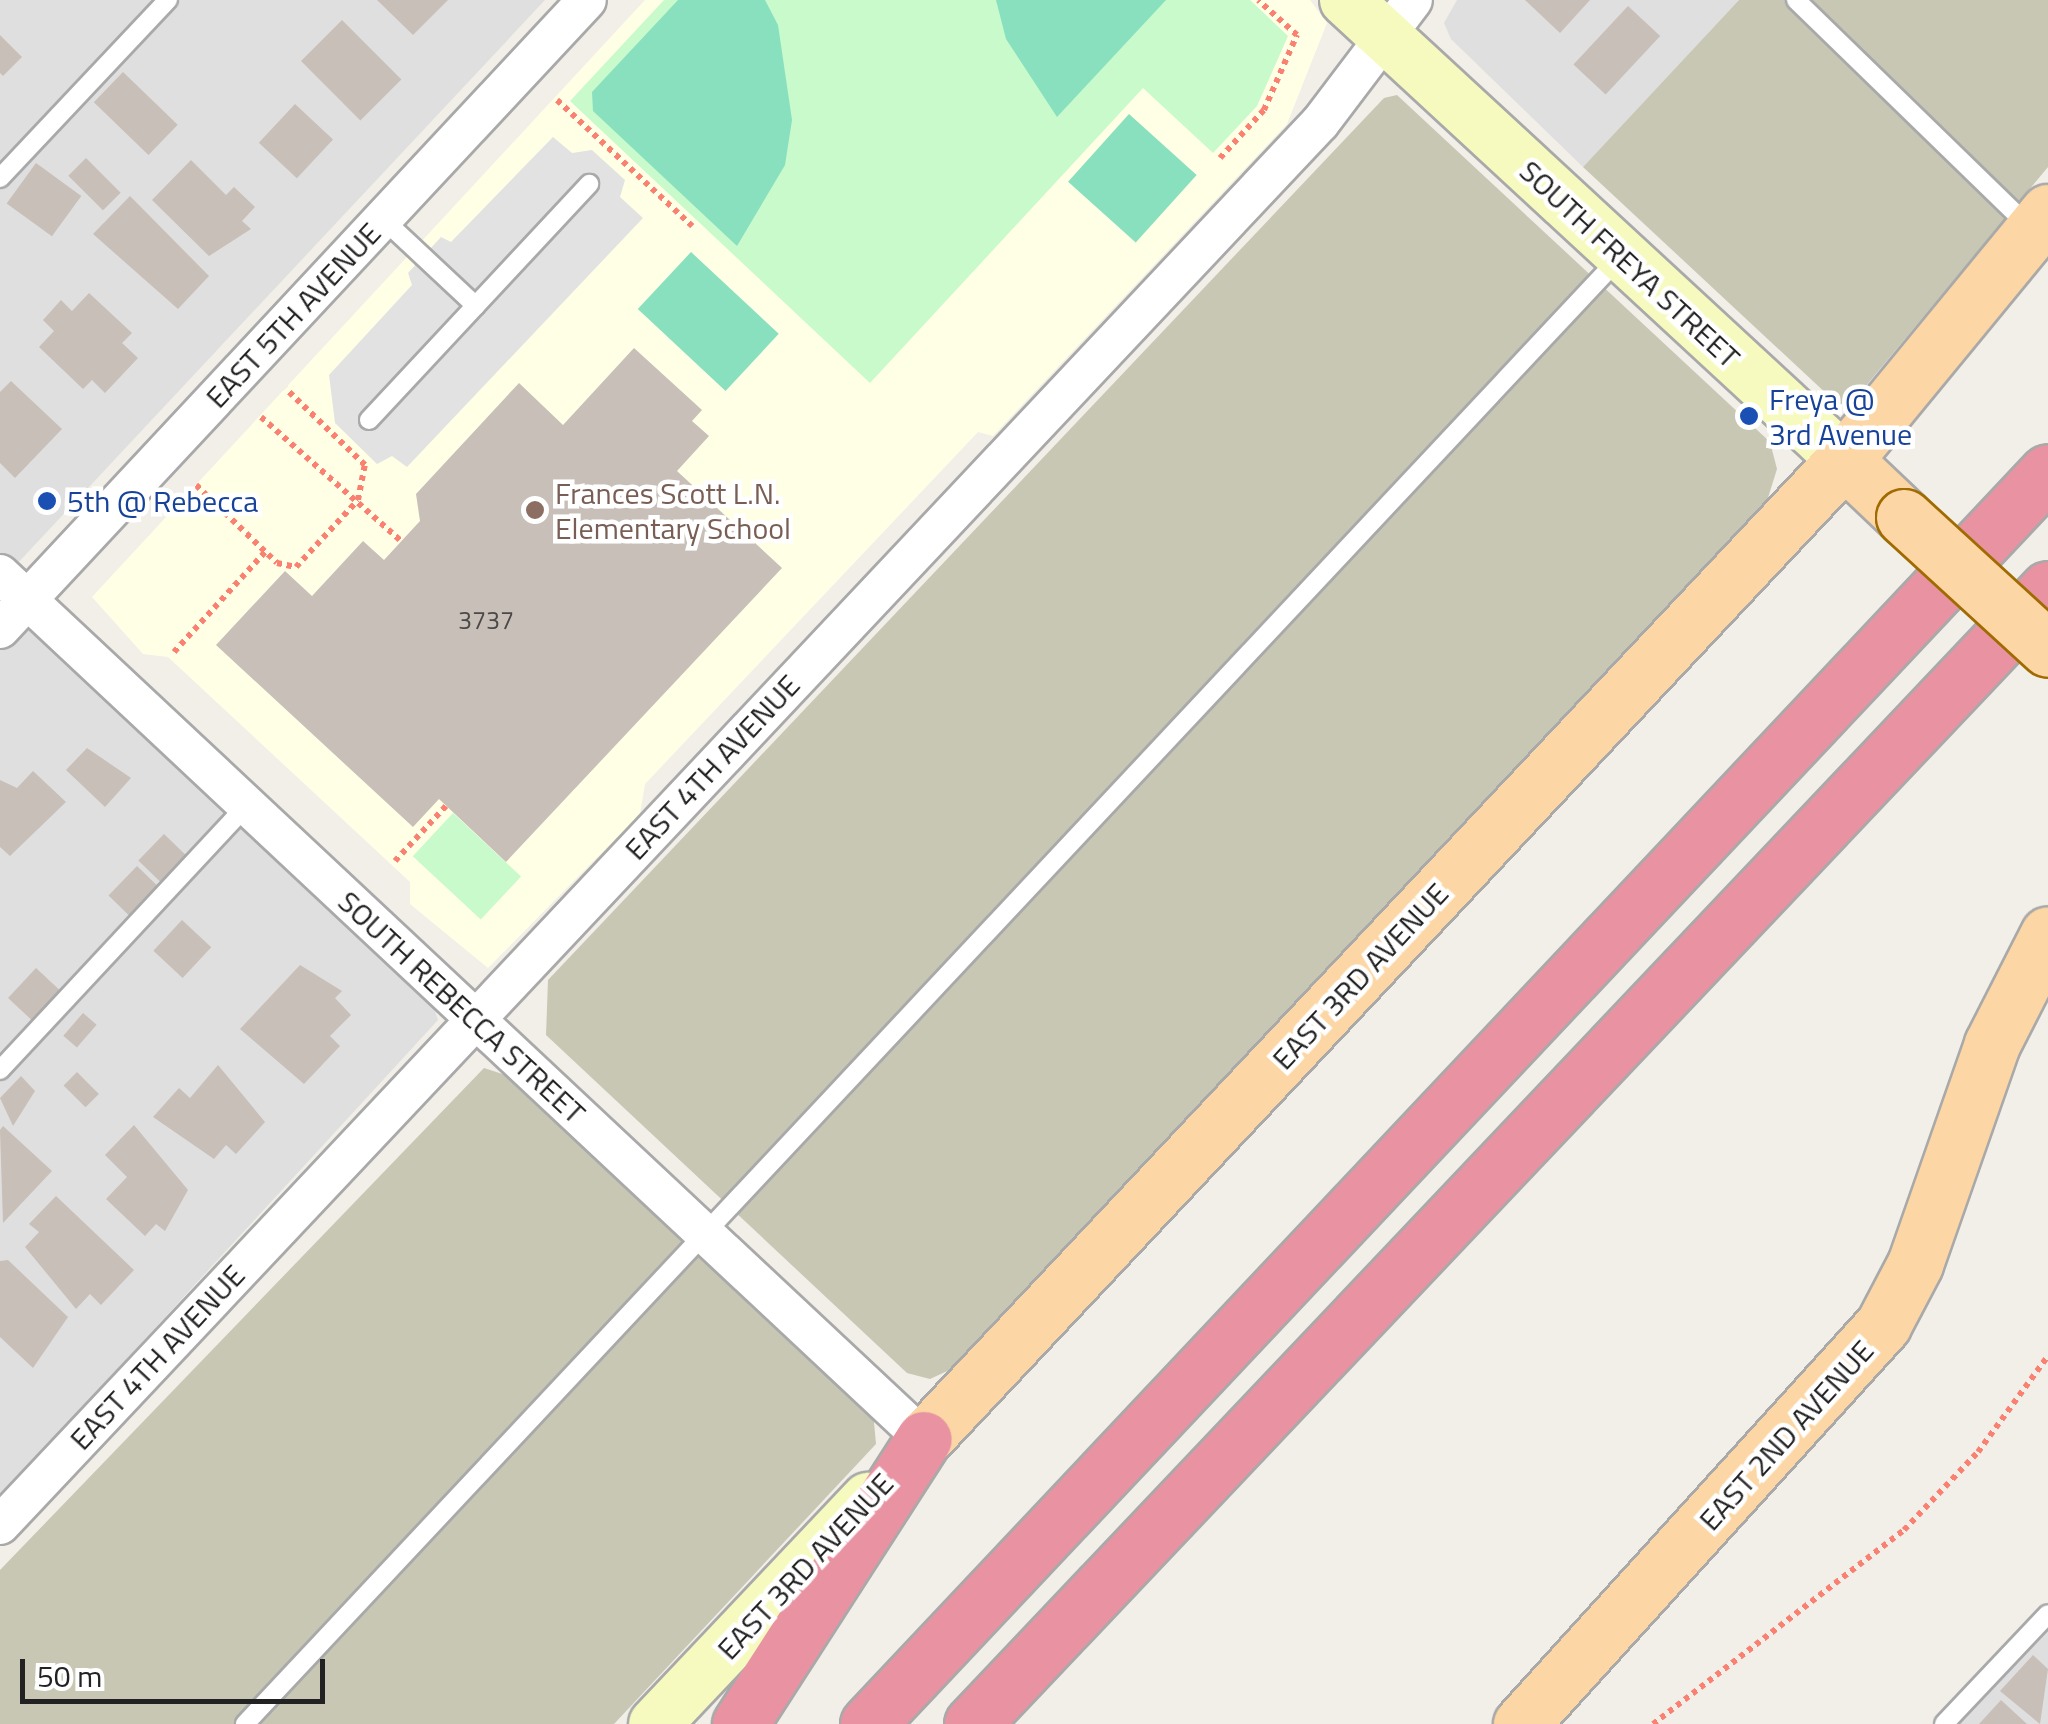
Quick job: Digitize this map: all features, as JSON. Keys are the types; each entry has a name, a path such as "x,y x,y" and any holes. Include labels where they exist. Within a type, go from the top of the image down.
{"highway":[{"path":"868,1724 2048,472"},
{"path":"972,1724 2048,589"},
{"path":"740,1724 924,1440"}],"main road":[{"name":"SOUTH FREYA STREET","path":"1380,11 1620,257 2048,649"},
{"name":"EAST 3RD AVENUE","path":"655,1724 1844,460 2040,221"},
{"name":"EAST 2ND AVENUE","path":"1521,1724 1883,1325 1915,1264 1992,1044 2048,934"}],"street":[{"name":"EAST 5TH AVENUE","path":"0,629 14,587 383,218 587,0"},
{"name":"EAST 4TH AVENUE","path":"0,1525 1320,123 1380,11"},
{"name":"SOUTH REBECCA STREET","path":"14,587 924,1440"}],"lane":[{"path":"0,178 168,0"},
{"path":"1796,0 2040,221"},
{"path":"369,420 590,184"},
{"path":"383,218 476,306"},
{"path":"245,1724 1620,257"},
{"path":"0,1070 247,805"},
{"path":"1944,1724 2048,1614"}],"path":[{"path":"1220,158 1264,110 1297,36 1258,0"},
{"path":"557,100 692,226"},
{"path":"196,485 265,552 296,566 358,500 365,464 286,389"},
{"path":"260,416 402,541"},
{"path":"174,652 265,552"},
{"path":"396,861 446,806"},
{"path":"1653,1724 1904,1530 1978,1452 2048,1356"}],"shaded area":[{"path":"0,0 545,0 0,582"},
{"name":"Frances Scott L.N. Elementary School","path":"645,0 1310,0 1327,23 1287,124 993,436 978,432 645,784 640,814 488,968 410,904 410,882 168,657 143,654 92,597"},
{"path":"1457,0 1739,0 1583,167 1451,39 1444,23"},
{"path":"1739,0 2048,0 2048,167 1845,411 1583,167"},
{"path":"1397,95 1770,442 1777,469 1767,501 956,1367 930,1379 907,1373 546,1035 548,980 1384,98"},
{"path":"553,137 572,153 592,150 625,180 620,197 643,218 407,467 392,456 377,464 335,423 329,375 412,285 408,273 441,237 451,242"},
{"path":"0,595 432,1003 438,1020 0,1497"},
{"path":"484,1068 515,1078 873,1412 876,1444 614,1724 0,1724 0,1570"},
{"path":"2048,1621 2048,1724 1952,1724"}],"green space":[{"path":"664,0 1250,0 1288,36 1257,106 1213,153 1143,88 870,383 570,101"},
{"path":"678,0 765,0 778,25 792,120 785,165 737,246 593,111 592,92"},
{"path":"996,0 1166,0 1057,117 1006,39"},
{"path":"1129,114 1197,175 1136,243 1068,182"},
{"path":"691,252 779,334 726,391 638,309"},
{"path":"453,813 521,876 481,920 413,856"}],"building":[{"path":"377,0 448,0 413,35"},
{"path":"1525,0 1590,0 1560,33"},
{"path":"1628,6 1660,36 1606,95 1573,65"},
{"path":"342,20 401,79 360,120 301,61"},
{"path":"0,35 22,57 3,76 0,73"},
{"path":"123,72 178,125 148,155 94,102"},
{"path":"295,104 333,139 297,178 259,143"},
{"path":"86,158 121,193 103,210 68,176"},
{"path":"191,160 226,195 234,187 255,207 242,221 251,229 209,256 152,200"},
{"path":"36,163 81,196 52,236 7,203"},
{"path":"130,196 209,276 178,309 93,234"},
{"path":"89,293 132,333 122,343 138,358 105,393 92,380 83,389 39,347 54,331 43,320 61,300 72,311"},
{"path":"634,348 702,410 692,421 709,436 677,471 782,568 506,862 439,799 413,827 216,645 285,571 312,596 363,541 384,560 420,521 416,494 519,383 563,425"},
{"path":"11,381 62,429 15,478 0,463 0,392"},
{"path":"87,748 131,778 105,807 66,770"},
{"path":"33,771 66,802 10,856 0,847 0,780 17,788"},
{"path":"164,834 191,860 165,886 138,861"},
{"path":"137,866 158,886 129,916 109,895"},
{"path":"182,920 211,947 183,978 153,951"},
{"path":"300,965 342,991 335,998 351,1015 330,1036 340,1046 304,1084 240,1029"},
{"path":"36,968 64,994 36,1024 8,998"},
{"path":"83,1013 97,1025 77,1047 63,1036"},
{"path":"218,1065 265,1122 236,1154 226,1145 214,1159 153,1117 179,1088 190,1098"},
{"path":"77,1072 99,1094 85,1107 64,1085"},
{"path":"21,1076 35,1091 13,1126 0,1098"},
{"path":"134,1125 188,1190 165,1231 156,1224 145,1236 106,1199 127,1177 105,1155"},
{"path":"3,1126 52,1171 3,1223 0,1130"},
{"path":"56,1196 134,1270 101,1305 90,1294 76,1309 25,1247 39,1232 29,1224"},
{"path":"8,1260 68,1317 33,1368 0,1337 0,1261"},
{"path":"2033,1655 2048,1669 2040,1724 2000,1691"},
{"path":"2001,1700 2027,1724 1979,1724"}],"place":[{"name":"Freya @ 3rd Avenue","path":"1749,416"},
{"name":"5th @ Rebecca","path":"47,501"},
{"name":"Frances Scott L.N. Elementary School","path":"535,510"}]}
